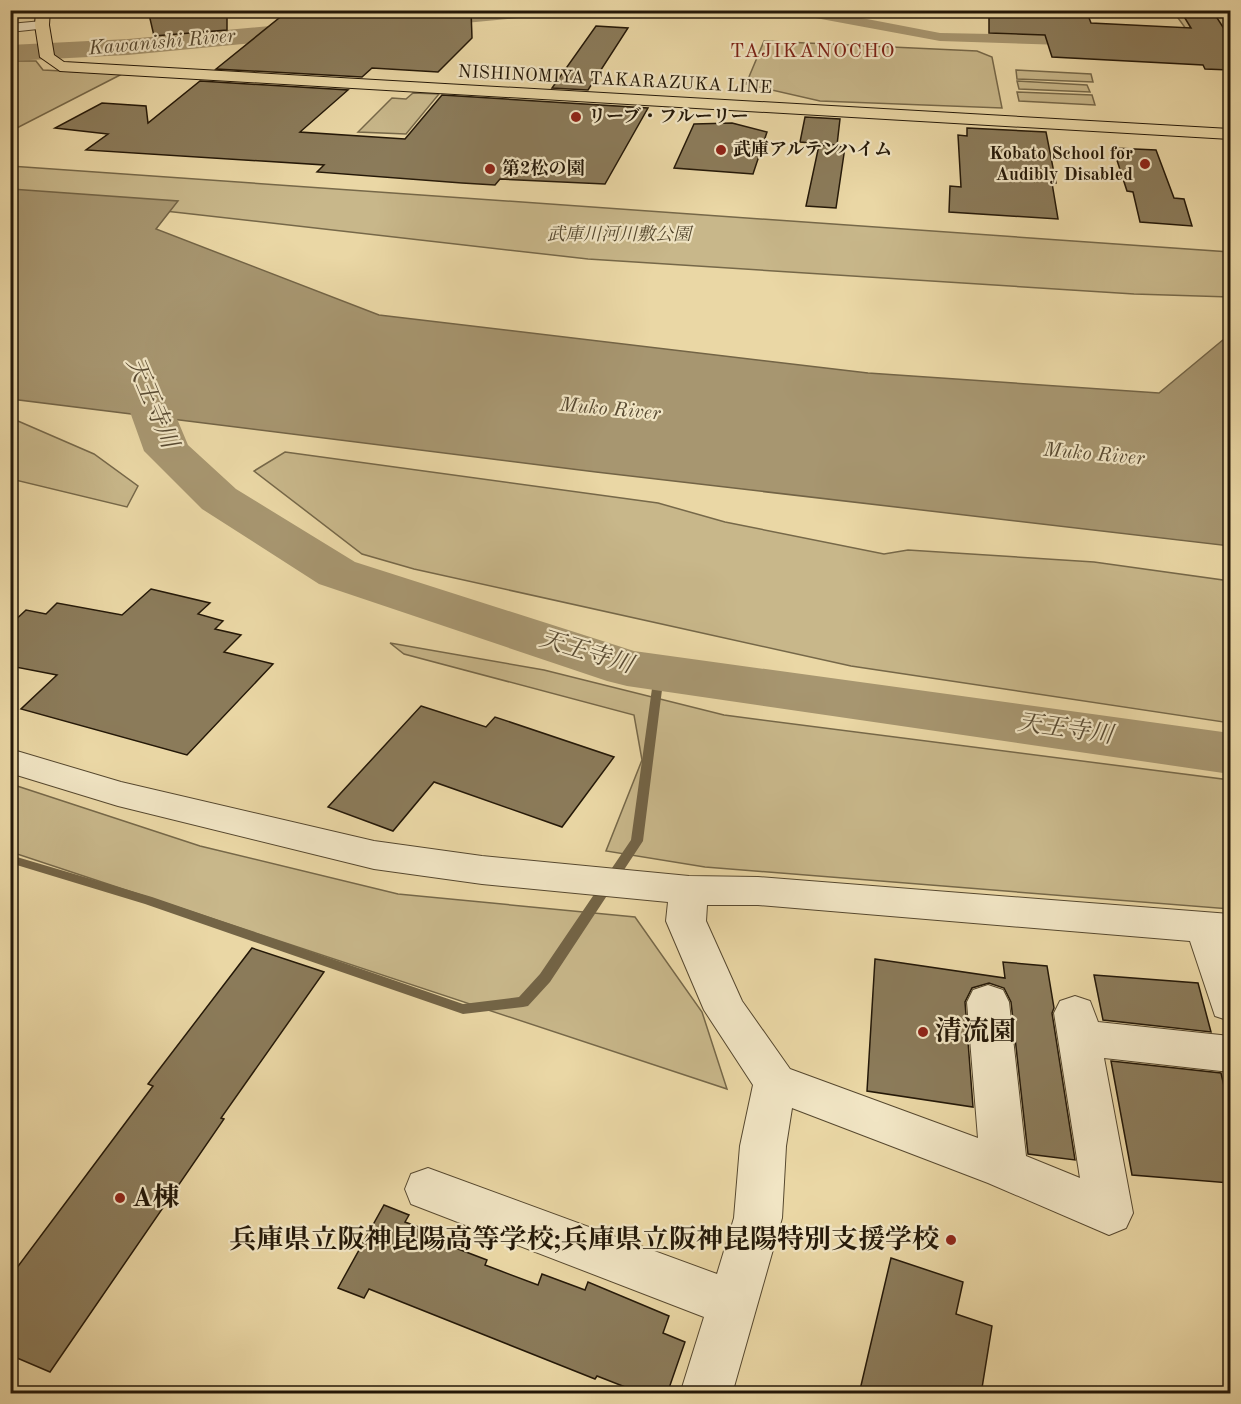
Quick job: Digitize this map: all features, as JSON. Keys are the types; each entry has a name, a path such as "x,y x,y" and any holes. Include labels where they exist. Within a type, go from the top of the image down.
{"main road":[{"name":"NISHINOMIYA TAKARAZUKA LINE","path":"43,18 46,53 60,66 1230,134"}],"street":[{"path":"10,28 43,18"},
{"path":"10,761 118,794 374,855 482,870 688,890 758,891 1218,928 1230,1004"},
{"path":"688,890 686,921 725,1010 775,1082 1004,1168 1109,1213 1078,1025 1230,1054"},
{"path":"988,1002 1004,1168"},
{"path":"706,1394 758,1218 763,1146 775,1082"},
{"path":"428,1189 733,1304"}],"green space":[{"path":"1173,11 1230,11 1230,41 1194,40"},
{"path":"764,41 977,51 992,57 1002,108 820,101 746,84"},
{"path":"11,61 36,61 43,70 122,74 11,131"},
{"path":"1016,70 1091,74 1093,82 1017,79"},
{"path":"1017,81 1087,85 1090,92 1019,89"},
{"path":"1017,92 1092,95 1095,105 1019,101"},
{"path":"413,93 439,94 406,134 358,132 392,98 406,99"},
{"name":"武庫川河川敷公園","path":"10,166 1230,252 1230,297 1134,294 588,259 156,210 11,198"},
{"path":"11,418 94,454 138,486 127,507 11,479"},
{"path":"285,452 658,503 725,522 884,554 908,550 1094,562 1230,581 1230,723 851,666 414,569 362,554 254,471"},
{"path":"390,643 544,670 724,715 1230,780 1230,909 705,867 606,851 642,760 634,715 404,654"},
{"path":"11,784 200,846 398,894 635,917 702,1012 727,1089 11,852"}],"water":[{"name":"Muko River","path":"11,189 178,201 156,229 379,315 868,373 1159,393 1230,334 1230,546 596,472 11,399"}],"building":[{"path":"148,10 227,10 227,30 154,36"},
{"path":"289,10 471,10 472,38 438,72 372,68 362,77 216,69"},
{"path":"989,10 1086,10 1091,23 1191,28 1180,10 1212,10 1230,38 1230,70 1205,69 1203,65 1052,57 1045,35 989,33"},
{"path":"596,26 628,28 588,90 552,88"},
{"path":"200,81 348,90 300,132 405,139 442,95 648,108 605,184 500,179 495,185 462,183 317,172 324,165 86,150 108,134 55,128 102,103 146,106 148,123"},
{"path":"805,117 840,119 837,145 800,142"},
{"name":"武庫アルテンハイム","path":"732,123 767,132 753,174 674,168 694,124"},
{"path":"967,128 1046,132 1056,183 1052,183 1058,219 949,212 950,186 961,187 958,135 967,136"},
{"path":"819,145 845,147 836,208 806,206"},
{"path":"1113,148 1156,150 1174,198 1184,199 1192,226 1140,222 1133,192 1127,191"},
{"path":"151,589 210,603 198,614 223,621 215,629 241,635 224,652 273,664 187,755 21,709 57,675 10,666 10,625 26,610 46,614 57,603 122,615"},
{"path":"421,706 486,727 495,717 614,757 562,827 434,782 393,831 328,807"},
{"name":"A棟","path":"252,948 324,972 221,1118 224,1119 50,1372 10,1355 10,1277 153,1086 148,1084"},
{"name":"清流園","path":"875,959 1005,978 1003,962 1047,966 1075,1160 1028,1154 1011,1002 1004,988 989,983 972,988 965,1002 973,1107 867,1091"},
{"path":"1094,975 1198,983 1211,1032 1103,1020"},
{"path":"1111,1061 1221,1073 1230,1112 1230,1183 1132,1175"},
{"path":"384,1205 409,1215 405,1222 448,1238 445,1244 487,1260 485,1265 538,1285 542,1274 585,1290 588,1282 669,1316 663,1333 685,1342 667,1394 643,1394 597,1376 595,1379 369,1289 364,1298 338,1288"},
{"path":"891,1258 963,1282 956,1314 992,1326 981,1394 859,1394"}],"waterway":[{"name":"Kawanishi River","path":"10,53 128,47 528,10"},
{"path":"794,10 940,37 1095,41"},
{"name":"天王寺川","path":"125,342 167,451 219,499 337,573 627,668 1230,754"},
{"path":"10,859 148,900 463,1009 523,1002 545,978 637,841 659,674"}],"place":[{"name":"リーブ・フルーリー","path":"576,117"},
{"name":"武庫アルテンハイム","path":"721,150"},
{"name":"Kobato School for Audibly Disabled","path":"1145,164"},
{"name":"第2松の園","path":"490,169"},
{"name":"清流園","path":"923,1032"},
{"name":"A棟","path":"120,1198"},
{"name":"兵庫県立阪神昆陽高等学校;兵庫県立阪神昆陽特別支援学校","path":"951,1240"}],"district":[{"name":"TAJIKANOCHO","path":"813,52"}]}
